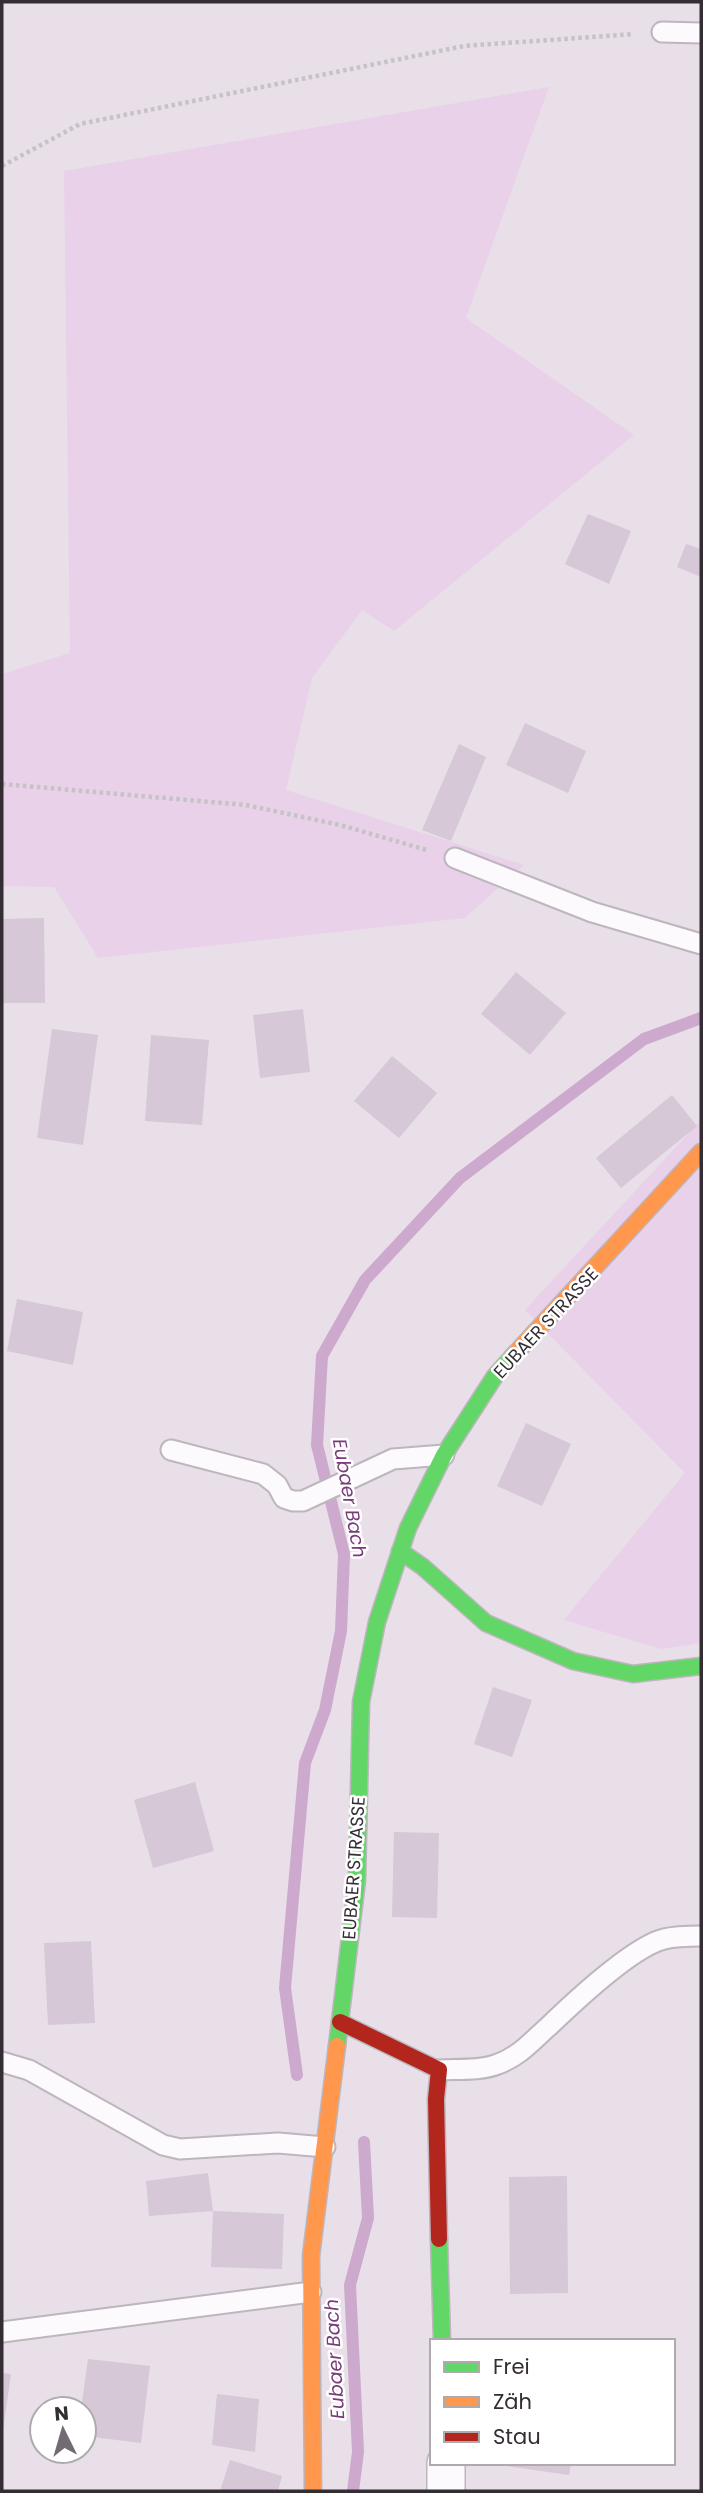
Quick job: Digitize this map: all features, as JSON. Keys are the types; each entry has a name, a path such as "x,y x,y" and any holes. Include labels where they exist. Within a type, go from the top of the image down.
{"street":[{"name":"EUBAER STRASSE","path":"313,2491 311,2256 357,1880 361,1702 377,1622 408,1528 444,1455 495,1376 701,1152"},
{"path":"400,1551 423,1567 486,1623 573,1661 633,1674 701,1666"},
{"path":"340,2022 439,2070 436,2099 442,2339"},
{"path":"446,2465 446,2491"}],"lane":[{"path":"662,32 701,33"},
{"path":"455,858 592,912 701,944"},
{"path":"171,1450 263,1474 277,1485 284,1498 293,1501 303,1501 393,1459 444,1455"},
{"path":"439,2070 496,2065 517,2055 533,2044 547,2027 623,1962 645,1947 663,1940 701,1936"},
{"path":"2,2062 29,2070 163,2146 180,2149 278,2143 325,2147"},
{"path":"2,2332 311,2292"}],"path":[{"path":"2,166 80,124 464,46 662,32"},
{"path":"2,784 246,805 340,825 455,858"}],"shaded area":[{"path":"549,87 466,318 634,435 394,631 362,610 312,678 286,790 524,865 465,918 98,958 54,887 2,886 2,674 70,653 64,171"},
{"path":"701,1120 701,1643 661,1649 564,1620 685,1473 525,1310"}],"building":[{"path":"588,514 631,531 609,584 565,564"},
{"path":"686,544 701,549 701,577 677,567"},
{"path":"525,723 586,751 568,793 506,765"},
{"path":"459,744 486,757 451,841 422,830"},
{"path":"44,918 45,1003 2,1003 2,919"},
{"path":"516,972 566,1013 530,1055 481,1014"},
{"path":"303,1009 310,1072 260,1078 253,1015"},
{"path":"52,1029 98,1035 83,1145 37,1138"},
{"path":"151,1035 209,1040 202,1125 145,1121"},
{"path":"392,1056 437,1093 399,1138 354,1101"},
{"path":"672,1095 697,1126 621,1188 596,1158"},
{"path":"17,1299 83,1312 73,1365 7,1351"},
{"path":"526,1423 571,1444 542,1506 497,1486"},
{"path":"493,1687 532,1700 512,1757 474,1744"},
{"path":"195,1782 214,1851 153,1868 134,1800"},
{"path":"394,1832 439,1833 437,1918 392,1917"},
{"path":"91,1941 95,2023 48,2025 44,1943"},
{"path":"208,2173 213,2211 149,2216 146,2181"},
{"path":"567,2176 568,2293 510,2294 509,2177"},
{"path":"213,2211 284,2214 282,2269 211,2267"},
{"path":"88,2359 150,2366 141,2443 98,2438 98,2395 83,2395"},
{"path":"2,2373 11,2374 3,2430 2,2430"},
{"path":"217,2394 259,2399 255,2452 212,2445"},
{"path":"230,2460 282,2476 278,2491 220,2491"},
{"path":"507,2465 571,2465 569,2475"}],"waterway":[{"name":"Eubaer Bach","path":"297,2075 285,1988 305,1763 325,1710 341,1631 344,1554 317,1445 322,1356 365,1280 460,1178 644,1039 701,1018"},
{"name":"Eubaer Bach","path":"353,2491 358,2452 350,2285 368,2218 364,2142"}],"traffic: fast":[{"path":"337,2046 357,1880 361,1702 377,1622 408,1528 444,1455 495,1376 513,1356"},
{"path":"400,1551 423,1567 486,1623 573,1661 633,1674 701,1666"},
{"path":"439,2239 442,2339"}],"traffic: slow":[{"path":"513,1356 701,1152"},
{"path":"313,2491 311,2256 337,2046"}],"traffic: jam":[{"path":"340,2022 439,2070 436,2099 439,2239"}]}
